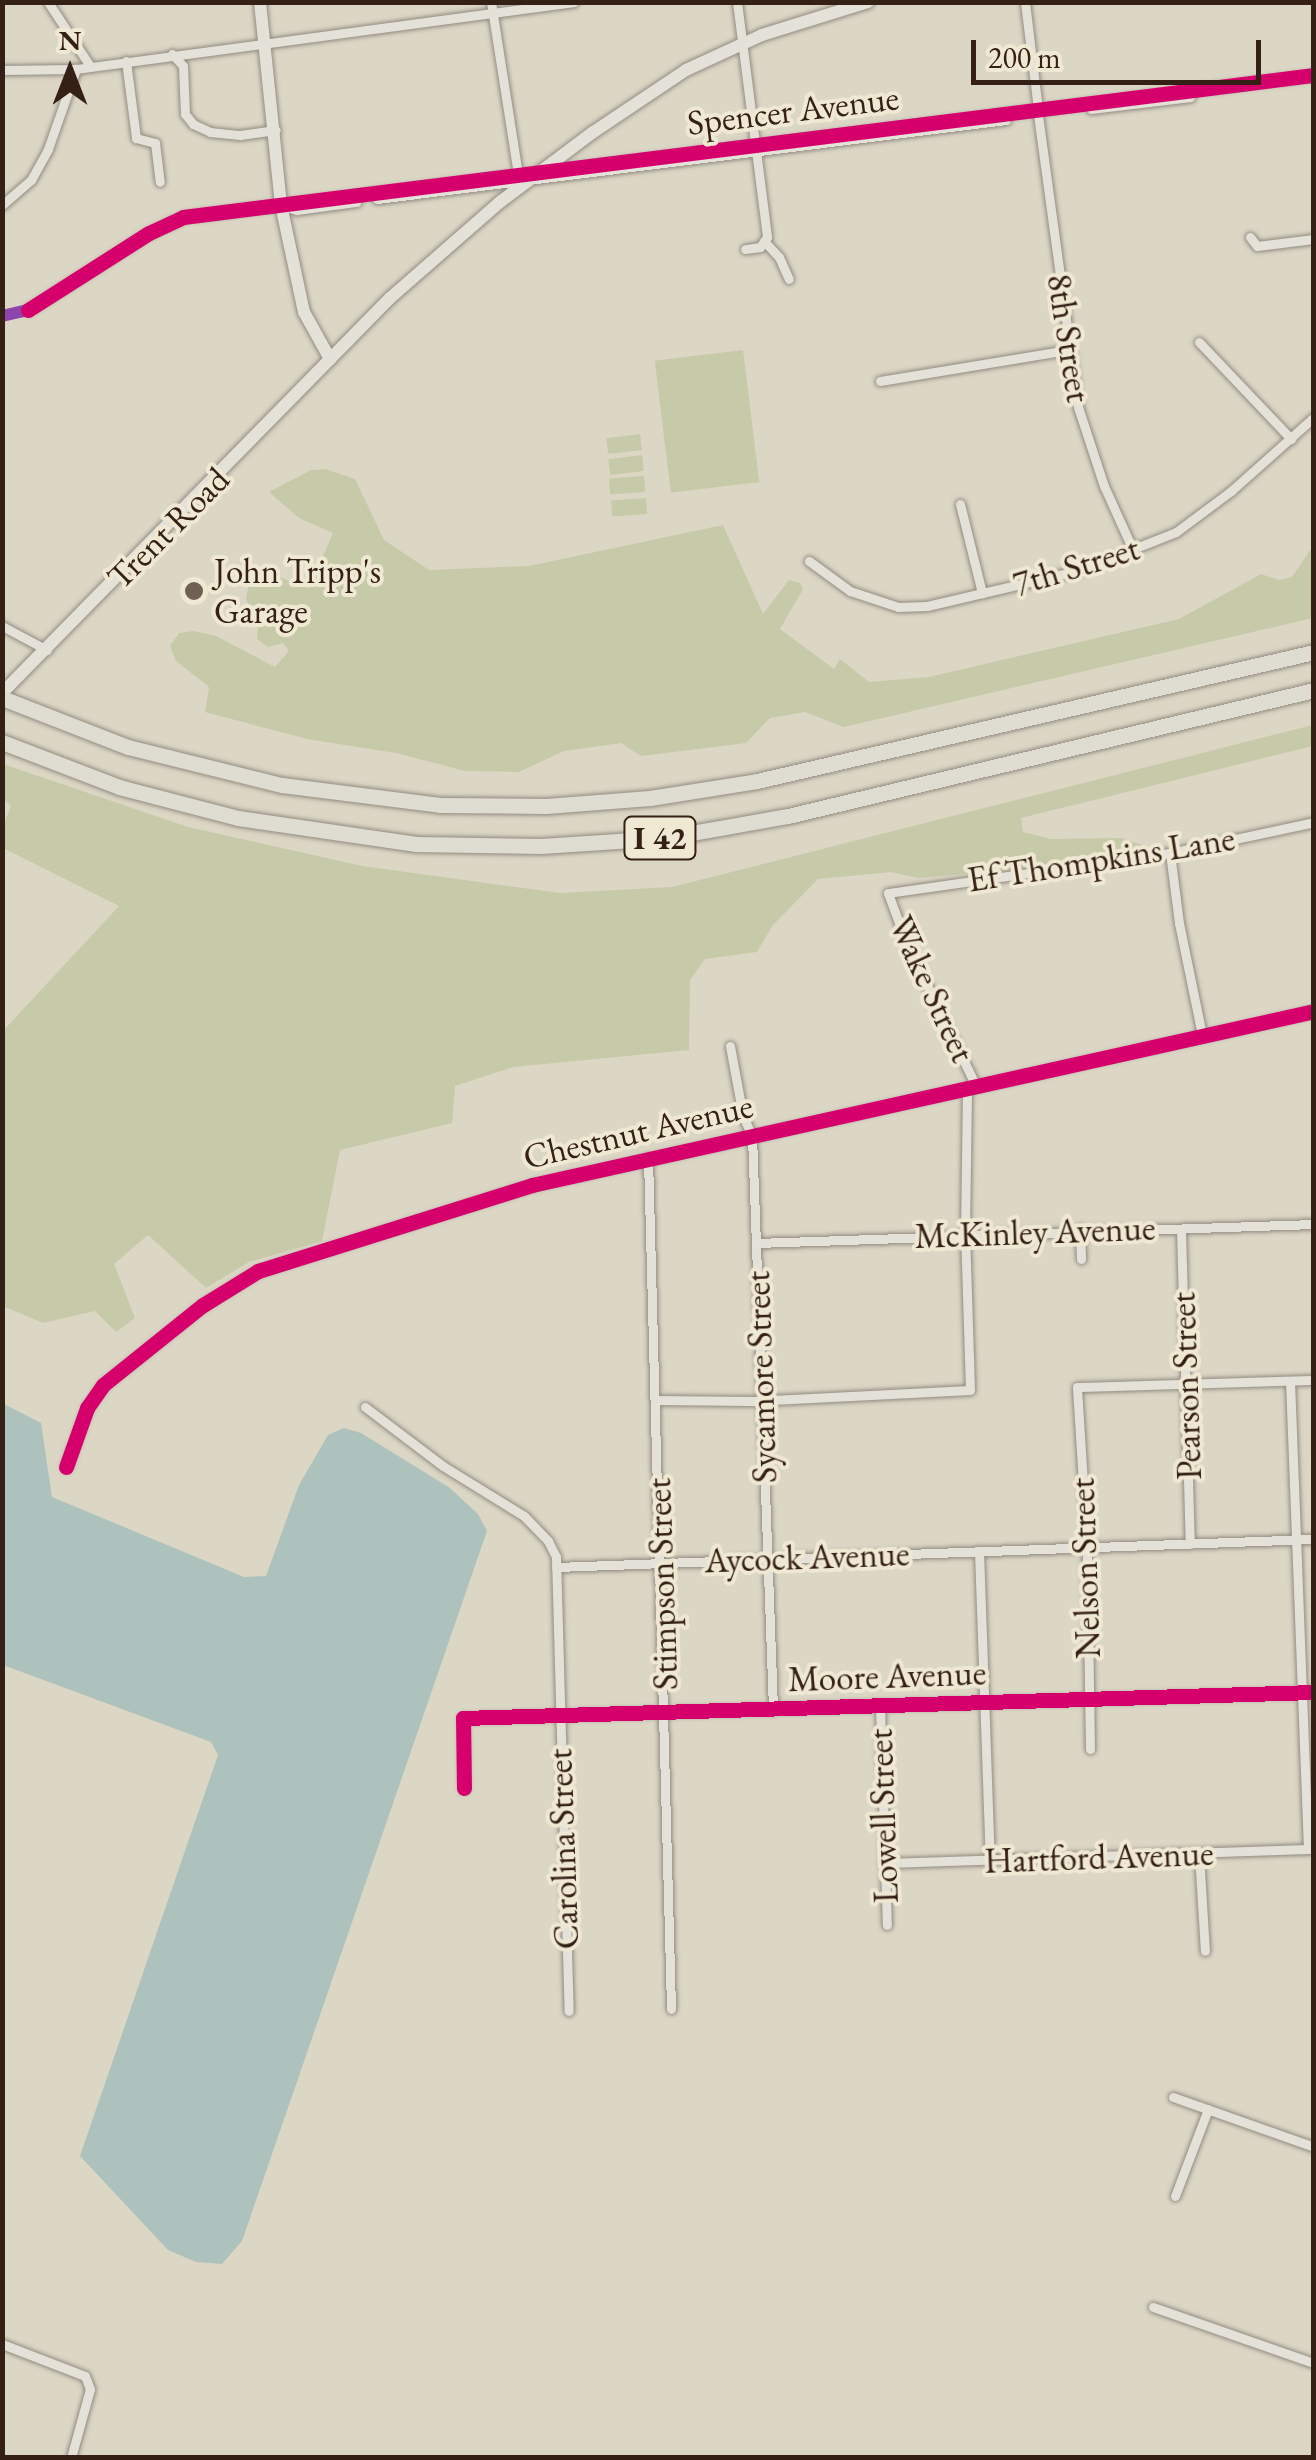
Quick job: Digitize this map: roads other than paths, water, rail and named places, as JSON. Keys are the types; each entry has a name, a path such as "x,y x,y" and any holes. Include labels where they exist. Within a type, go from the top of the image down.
{"highway":[{"path":"2,695 31,710 145,752 282,785 440,804 563,805 650,798 757,781 1314,652"},
{"name":"I 42","path":"3,743 119,787 238,818 398,842 541,846 663,838 788,816 1314,690"}],"street":[{"path":"48,2 90,66"},
{"path":"260,2 281,205 304,312 330,360"},
{"path":"2,70 76,69 492,8 574,2"},
{"path":"738,2 764,241 779,257 788,278"},
{"name":"Trent Road","path":"2,695 427,262 530,175 669,81 743,42 868,2"},
{"name":"8th Street","path":"1025,2 1068,350 1090,448 1134,552"},
{"path":"492,8 530,175"},
{"path":"172,54 183,66 184,114 193,124 210,132 276,130"},
{"path":"126,61 136,138 155,142 160,182"},
{"path":"2,205 31,180 48,149 76,69"},
{"name":"Spencer Avenue","path":"28,310 183,217 281,205 297,210 530,175 1314,78"},
{"path":"1250,237 1257,246 1314,239"},
{"path":"745,250 760,247 764,241"},
{"path":"1200,342 1291,439"},
{"path":"880,381 1068,350"},
{"name":"7th Street","path":"809,562 850,591 898,607 982,593 1080,570 1134,552 1204,512 1314,417"},
{"path":"960,504 982,593"},
{"path":"2,626 47,650"},
{"name":"Ef Thompkins Lane","path":"888,893 1170,853 1314,822"},
{"path":"1170,853 1179,924 1202,1035"},
{"name":"Wake Street","path":"762,1400 970,1390 965,1233 972,1087 888,893"},
{"name":"Chestnut Avenue","path":"66,1467 87,1408 103,1385 202,1305 248,1276 532,1185 1314,1010"},
{"name":"Sycamore Street","path":"730,1046 752,1136 773,1710"},
{"name":"Stimpson Street","path":"648,1158 672,2009"},
{"name":"McKinley Avenue","path":"756,1243 1314,1224"},
{"path":"1080,1229 1081,1259"},
{"name":"Pearson Street","path":"1181,1229 1190,1544"},
{"path":"1185,1385 1314,1380"},
{"path":"1290,1381 1296,1539 1308,1692 1311,1849"},
{"name":"Nelson Street","path":"1090,1749 1087,1547 1077,1387 1185,1385"},
{"path":"656,1400 762,1400"},
{"path":"365,1407 443,1466 524,1516 548,1541 556,1567"},
{"name":"Aycock Avenue","path":"556,1567 1314,1539"},
{"path":"979,1550 990,1860"},
{"name":"Carolina Street","path":"556,1567 569,2010"},
{"name":"Moore Avenue","path":"464,1788 462,1718 1308,1692"},
{"name":"Lowell Street","path":"880,1706 887,1925"},
{"name":"Hartford Avenue","path":"884,1862 1311,1849"},
{"path":"1199,1854 1205,1951"},
{"path":"1173,2097 1314,2147"},
{"path":"1175,2196 1208,2109"},
{"path":"1153,2307 1314,2363"},
{"path":"2,2344 86,2376 88,2400 71,2458"}],"water":[{"path":"2,1403 41,1423 52,1497 244,1577 266,1576 299,1485 328,1435 344,1428 361,1433 450,1488 478,1514 487,1531 242,2241 222,2264 196,2262 168,2250 80,2156 218,1755 211,1742 3,1665"}],"place":[{"name":"John Tripp's Garage","path":"194,591"}]}
